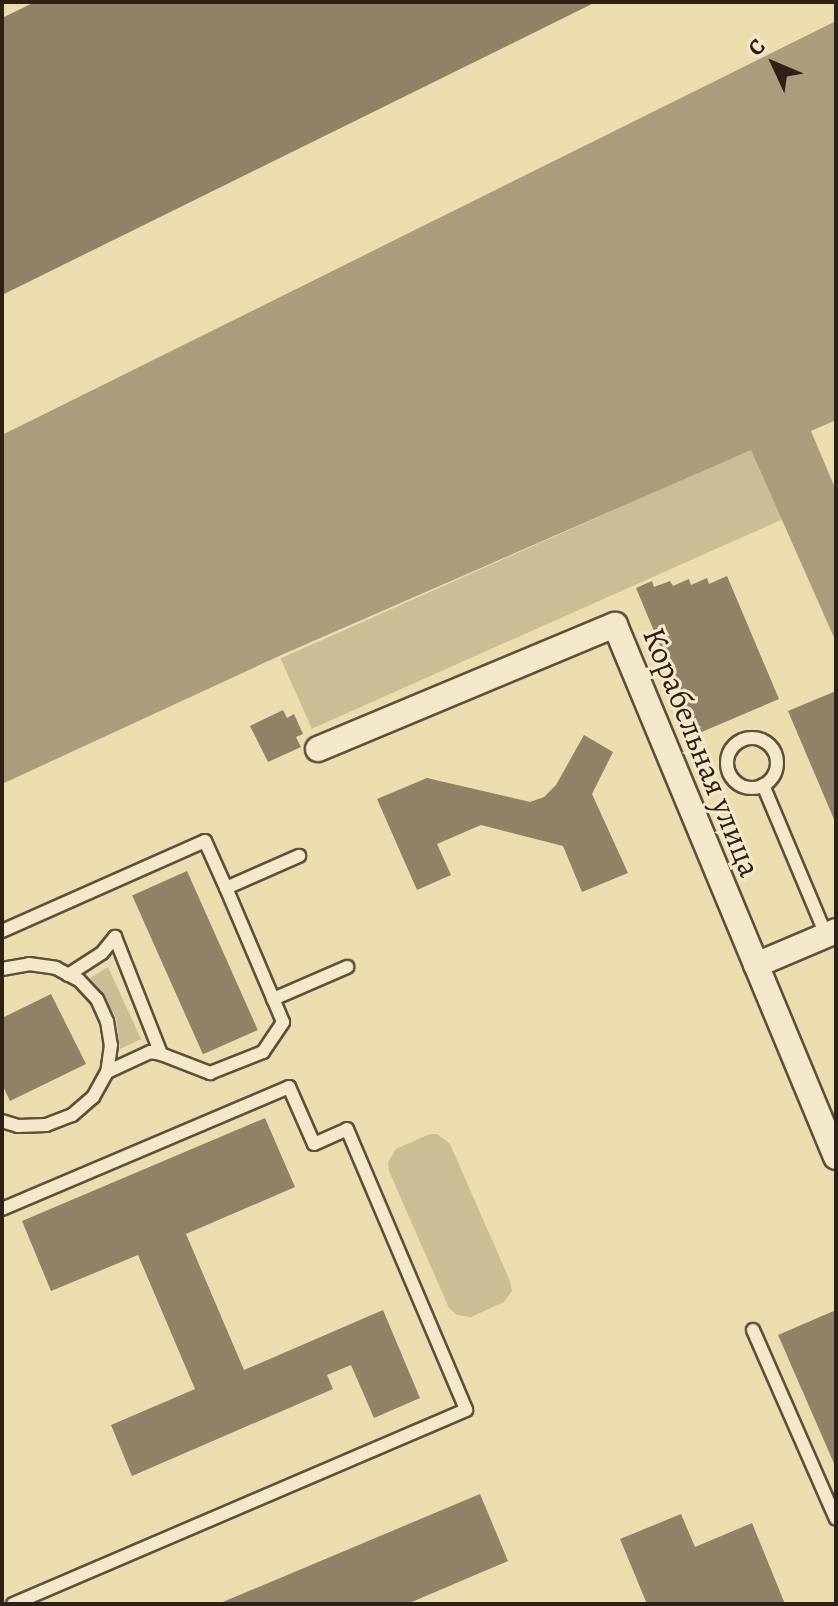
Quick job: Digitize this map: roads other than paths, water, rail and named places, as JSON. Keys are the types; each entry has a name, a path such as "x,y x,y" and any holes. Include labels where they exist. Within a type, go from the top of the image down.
{"street":[{"name":"Корабельная улица","path":"318,749 615,625 836,1157"},
{"path":"756,965 831,933"}],"lane":[{"path":"758,738 773,749 777,767 774,776 763,785 741,786 728,773 727,755 739,741 758,738"},
{"path":"763,785 831,933"},
{"path":"2,931 205,841 283,1022 263,1052 210,1073 150,1052 107,1072"},
{"path":"226,888 299,856"},
{"path":"68,975 102,953 115,937 161,1054"},
{"path":"2,969 29,964 56,968 68,975 97,999 107,1021 111,1045 107,1072 93,1097 72,1115 46,1125 18,1126 2,1121"},
{"path":"273,999 347,967"},
{"path":"2,1209 289,1087 314,1144 347,1129 466,1410 13,1604"},
{"path":"753,1330 836,1519"}]}
